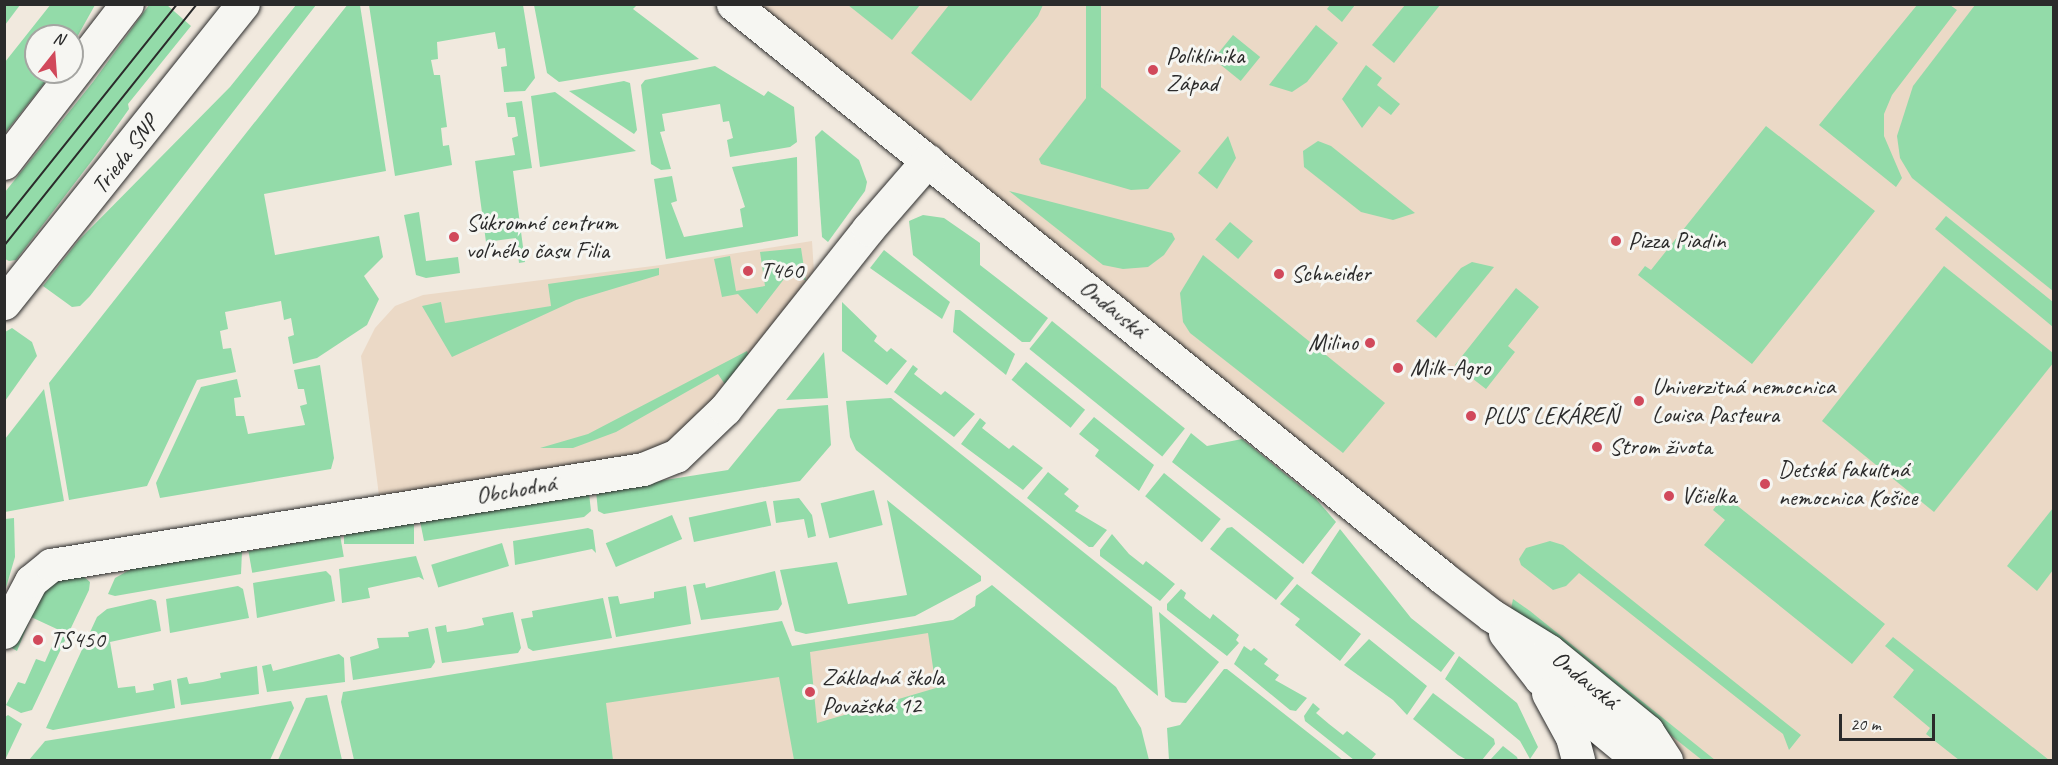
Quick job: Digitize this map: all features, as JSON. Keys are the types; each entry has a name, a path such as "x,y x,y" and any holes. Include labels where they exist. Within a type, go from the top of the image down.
{"street":[{"path":"4,163 127,4"},
{"name":"Trieda SNP","path":"7,295 243,4"},
{"name":"Ondavská","path":"733,4 1491,615 1549,651 1647,730 1666,760"},
{"name":"Obchodná","path":"4,632 31,581 51,565 643,469 676,456 705,432 725,409 868,229 928,160"},
{"name":"Ondavská","path":"1491,615 1540,678 1639,760"},
{"path":"1540,678 1572,737 1578,760"}],"shaded area":[{"name":"Univerzitná nemocnica Louisa Pasteura","path":"733,5 2053,5 2053,760 1666,760"},
{"path":"812,241 814,272 676,456 381,511 361,356 375,328 395,306 423,295 661,265"},
{"name":"Základná škola Považská 12","path":"953,620 1123,760 445,760 475,698"}],"green space":[{"path":"51,4 95,5 84,25 35,24"},
{"path":"348,4 360,5 386,171 264,194 275,255 379,236 383,257 364,276 379,299 367,325 317,358 293,364 288,337 294,335 291,318 284,320 281,301 225,312 228,329 220,331 223,349 231,348 236,372 197,380 147,486 69,500 49,383"},
{"path":"4,5 20,5 5,25"},
{"path":"149,5 167,5 191,26 128,104 129,109 100,150 16,260 5,259 5,192 93,82"},
{"path":"296,5 316,5 90,296 80,306 72,307 43,286 78,241 230,87"},
{"path":"369,5 523,5 535,78 525,91 504,92 501,67 507,66 505,48 498,49 495,32 437,42 438,59 431,60 434,75 440,75 447,127 441,128 443,146 449,145 452,165 395,176"},
{"path":"534,5 637,5 633,9 699,59 559,82 547,73"},
{"path":"848,5 920,5 892,40"},
{"path":"949,5 1043,5 1038,16 971,101 911,53"},
{"path":"1086,5 1101,5 1101,146 1086,146"},
{"path":"1330,5 1355,5 1342,22 1327,9"},
{"path":"1405,5 1440,5 1394,63 1372,45"},
{"path":"1917,5 1950,5 1957,10 1892,95 1884,114 1884,136 1902,178 1896,187 1819,125"},
{"path":"1975,5 2053,5 2053,291 1912,178 1900,158 1897,136 1913,86"},
{"path":"1316,25 1338,43 1307,82 1292,92 1269,85"},
{"path":"1233,35 1260,57 1241,81 1213,59"},
{"path":"24,38 24,84 44,84 5,133 5,62"},
{"path":"1366,65 1382,78 1377,85 1400,104 1391,115 1379,106 1362,128 1342,99"},
{"path":"715,66 764,96 768,91 794,107 797,142 790,147 730,157 727,140 733,138 729,121 723,122 720,104 662,114 665,131 660,132 671,169 661,170 651,164 641,85 645,80"},
{"path":"624,81 630,83 637,130 634,134 569,91"},
{"path":"1097,84 1181,151 1148,189 1131,190 1041,164 1039,159"},
{"path":"555,92 636,151 540,167 531,96"},
{"path":"522,101 532,168 513,171 525,262 519,263 516,238 486,242 475,161 515,155 512,138 518,136 515,117 508,117 506,103"},
{"path":"1766,126 1875,211 1752,364 1638,275 1645,266 1651,270"},
{"path":"822,130 859,160 867,182 865,191 828,242 822,237 815,137"},
{"path":"1228,136 1236,158 1217,189 1198,173"},
{"path":"1318,141 1331,146 1415,213 1393,220 1361,212 1304,167 1303,151"},
{"path":"797,157 798,236 666,259 654,179 672,176 677,201 671,203 684,237 743,227 740,209 745,207 732,167"},
{"path":"1009,191 1172,233 1175,239 1164,255 1148,267 1123,269 1103,265"},
{"path":"419,212 426,261 458,257 460,273 426,278 416,275 404,215"},
{"path":"923,215 944,218 980,243 980,265 1048,318 1030,342 1022,342 913,255 909,221"},
{"path":"1946,216 2053,302 2053,327 1935,229"},
{"path":"1230,222 1253,241 1238,259 1215,240"},
{"path":"801,248 806,281 791,270 757,314 738,294 722,297 714,259 730,256 736,291 765,286 760,252"},
{"path":"884,250 950,302 942,319 870,268"},
{"path":"1203,255 1385,403 1343,453 1190,333 1183,322 1180,293"},
{"path":"1472,262 1494,267 1436,338 1416,321 1461,268"},
{"path":"1944,266 2053,353 2054,362 1934,512 1822,421"},
{"path":"659,268 659,275 576,300 452,357 422,306 441,302 445,323 551,306 548,284"},
{"path":"1516,288 1539,307 1508,346 1515,352 1486,389 1455,365"},
{"path":"842,302 877,336 874,341 887,352 891,348 907,361 887,385 842,351"},
{"path":"955,310 960,310 1015,354 1006,375 953,332"},
{"path":"1052,321 1185,429 1162,457 1029,349"},
{"path":"12,328 32,342 37,356 5,401 5,332"},
{"path":"747,351 750,360 726,386 718,374 616,432 573,448 540,448 588,434"},
{"path":"824,352 828,398 786,400 818,360"},
{"path":"1026,362 1085,410 1071,428 1012,380"},
{"path":"320,365 334,458 331,469 160,498 156,483 201,387 237,379 241,397 234,398 236,416 244,416 248,434 305,425 300,406 307,404 304,389 298,389 294,370"},
{"path":"913,365 918,369 914,374 941,395 945,391 975,414 954,437 894,392"},
{"path":"44,389 64,501 5,512 5,439"},
{"path":"891,398 1152,607 1158,696 856,450 850,437 846,401"},
{"path":"828,405 831,445 800,481 604,514 598,511 596,491 728,470 778,409"},
{"path":"1094,417 1154,465 1139,491 1095,456 1099,450 1079,434"},
{"path":"980,418 986,423 982,428 1009,449 1013,445 1043,468 1023,490 961,444"},
{"path":"1191,433 1207,446 1242,439 1316,499 1336,522 1303,564 1172,462"},
{"path":"1048,472 1069,489 1064,494 1079,506 1075,511 1107,530 1093,547 1089,547 1027,498"},
{"path":"1164,473 1221,519 1202,542 1145,496"},
{"path":"874,490 883,525 829,538 821,503"},
{"path":"589,493 591,511 584,517 424,541 420,521"},
{"path":"1724,495 1885,624 1852,664 1704,545 1725,520 1713,510"},
{"path":"799,498 812,515 816,536 808,538 804,519 776,523 773,501"},
{"path":"887,500 981,576 981,581 915,616 806,634 795,631 780,570 837,562 848,604 907,595"},
{"path":"766,501 771,525 694,542 689,517"},
{"path":"2053,508 2053,570 2037,591 2007,566"},
{"path":"672,515 682,539 616,567 606,543"},
{"path":"14,518 15,557 5,591 5,519"},
{"path":"344,522 414,522 414,544 344,544"},
{"path":"1232,527 1294,578 1276,600 1210,549 1227,528"},
{"path":"588,528 593,530 596,553 592,549 515,565 513,541"},
{"path":"1340,529 1411,618 1455,653 1441,672 1311,573"},
{"path":"1112,534 1129,554 1143,565 1146,561 1175,584 1160,601 1100,556 1100,550"},
{"path":"340,535 344,557 252,573 248,551"},
{"path":"1550,541 1563,545 1801,735 1789,750 1783,734 1579,573 1566,586 1553,590 1521,565 1519,559 1526,548"},
{"path":"502,543 509,566 438,588 431,565"},
{"path":"242,551 241,574 115,596 108,594 115,578 133,568"},
{"path":"416,556 424,580 419,577 368,588 370,598 342,603 339,569"},
{"path":"326,571 331,576 335,601 257,618 253,583"},
{"path":"775,571 782,604 778,610 701,620 693,585 705,583 706,588"},
{"path":"83,576 90,582 89,590 32,710 21,713 6,705 18,682 25,684 36,659 45,662 59,630 31,617 17,651 8,646 43,588 60,579"},
{"path":"1297,584 1361,634 1340,661 1295,625 1300,619 1280,604"},
{"name":"Základná škola Považská 12","path":"992,585 1116,687 1141,728 1149,760 794,760 779,677 606,703 613,760 354,760 341,702 343,692 782,621 792,646 953,620 975,606 976,596","holes":["928,633 936,688 817,723 810,652"]},
{"path":"238,586 243,589 249,618 170,633 166,599"},
{"path":"686,586 691,624 616,637 608,597 618,596 620,604 654,598 654,592"},
{"path":"1181,589 1186,593 1184,598 1196,608 1210,619 1213,614 1239,635 1236,640 1239,643 1227,656 1167,610 1167,604"},
{"path":"603,598 612,638 533,651 528,648 521,619 533,617 532,611"},
{"path":"151,599 156,601 161,631 110,642 118,688 135,686 136,693 154,690 153,684 171,680 175,708 53,730 46,728 97,617 107,609"},
{"path":"1513,599 1715,760 1702,760 1511,609"},
{"path":"513,612 521,648 518,653 442,663 435,627 446,625 447,632 466,629 484,625 482,618"},
{"path":"1159,612 1219,662 1186,703 1172,702 1165,697"},
{"path":"428,628 435,662 431,668 353,680 350,657 379,648 377,638 409,637 408,632"},
{"path":"1893,637 2049,760 1959,760 1926,734 1930,728 1893,697 1914,670 1885,646"},
{"path":"1369,639 1427,686 1407,715 1393,700 1344,665"},
{"path":"1244,646 1251,651 1254,648 1268,659 1264,664 1279,675 1275,680 1307,698 1296,711 1290,710 1234,664"},
{"path":"339,654 344,658 345,682 267,692 262,666 271,664 273,671"},
{"path":"1459,656 1517,703 1538,747 1530,759 1520,741 1445,679"},
{"path":"257,666 259,694 181,705 177,679 187,677 189,684 203,682 221,678 220,673"},
{"path":"1224,669 1227,669 1343,760 1169,760 1167,728 1180,725"},
{"path":"1433,693 1494,739 1495,744 1482,760 1467,760 1458,755 1413,719"},
{"path":"327,695 342,760 278,760 306,698"},
{"path":"291,701 294,708 270,760 29,760 45,741"},
{"path":"1313,703 1320,709 1316,713 1329,724 1343,735 1347,731 1376,754 1371,760 1354,760 1305,721 1304,716"},
{"path":"8,715 22,724 5,760 5,717"},
{"path":"1503,746 1517,757 1518,760 1490,760"}],"tram line":[{"path":"4,221 177,4"},
{"path":"4,246 197,4"}],"place":[{"name":"Poliklinika Západ","path":"1153,70"},
{"name":"Súkromné centrum voľného času Filia","path":"454,237"},
{"name":"Pizza Piadin","path":"1616,241"},
{"name":"T460","path":"748,271"},
{"name":"Schneider","path":"1279,274"},
{"name":"Milino","path":"1370,343"},
{"name":"Milk-Agro","path":"1398,368"},
{"name":"Univerzitná nemocnica Louisa Pasteura","path":"1639,401"},
{"name":"PLUS LEKÁREŇ","path":"1471,416"},
{"name":"Strom života","path":"1597,447"},
{"name":"Detská fakultná nemocnica Košice","path":"1765,484"},
{"name":"Včielka","path":"1669,496"},
{"name":"TS450","path":"38,640"},
{"name":"Základná škola Považská 12","path":"810,692"}]}
